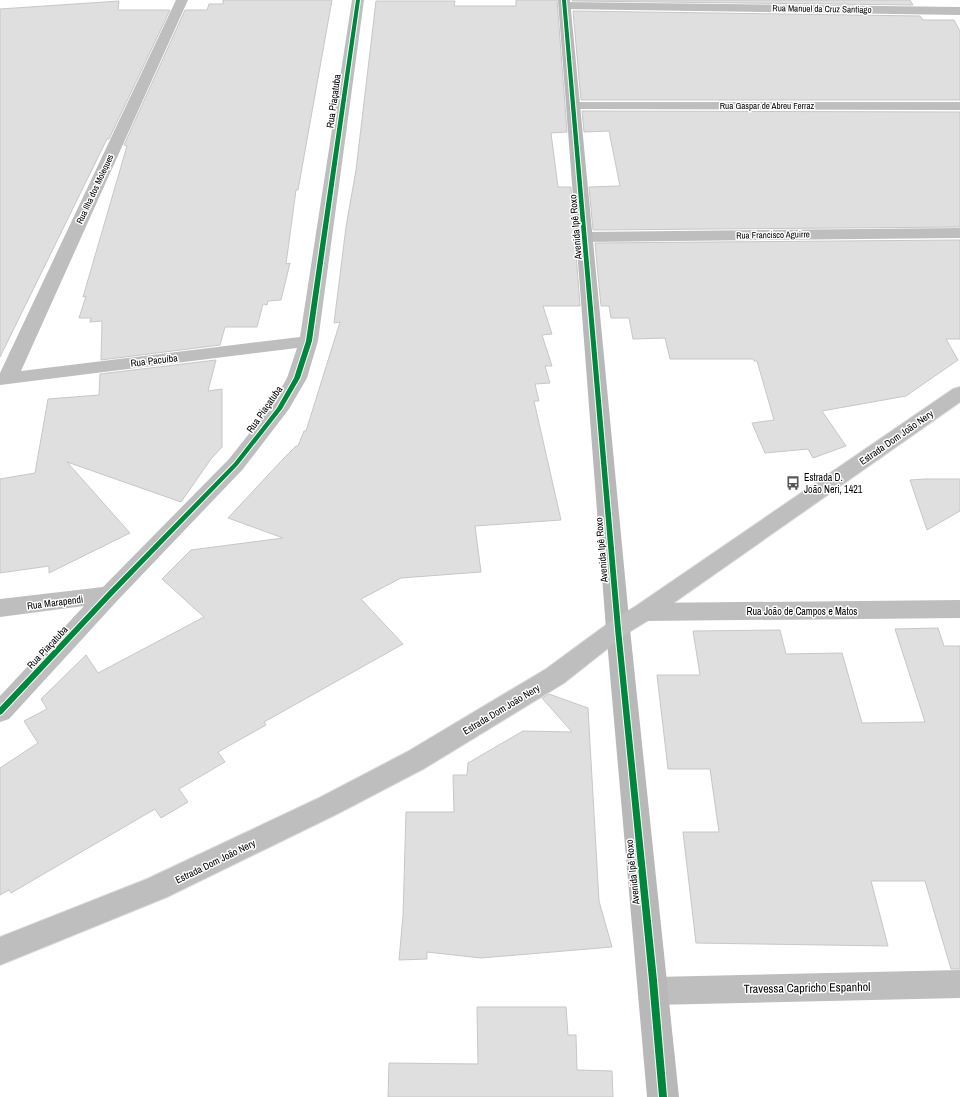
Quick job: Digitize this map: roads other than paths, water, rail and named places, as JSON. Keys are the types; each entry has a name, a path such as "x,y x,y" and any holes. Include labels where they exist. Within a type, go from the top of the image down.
{"street":[{"name":"Rua Ilha dos Moleques","path":"4,379 182,0"},
{"name":"Rua Piaçatuba","path":"0,712 109,595 241,458 279,409 293,384 308,341 358,0"},
{"name":"Rua Manuel da Cruz Santiago","path":"565,3 960,11"},
{"name":"Avenida Ipê Roxo","path":"565,3 618,628 663,1097"},
{"name":"Rua Gaspar de Abreu Ferraz","path":"574,106 960,106"},
{"name":"Rua Francisco Aguirre","path":"586,237 960,233"},
{"name":"Rua Pacuíba","path":"4,379 308,341"},
{"name":"Estrada Dom João Nery","path":"0,951 157,888 328,806 416,760 554,676 618,628 644,612 960,393"},
{"name":"Rua Marapendi","path":"0,608 109,595"},
{"name":"Rua João de Campos e Matos","path":"644,612 960,610"},
{"name":"Travessa Capricho Espanhol","path":"654,991 960,984"}],"place":[{"name":"Estrada D. João Neri, 1421","path":"793,483"}]}
